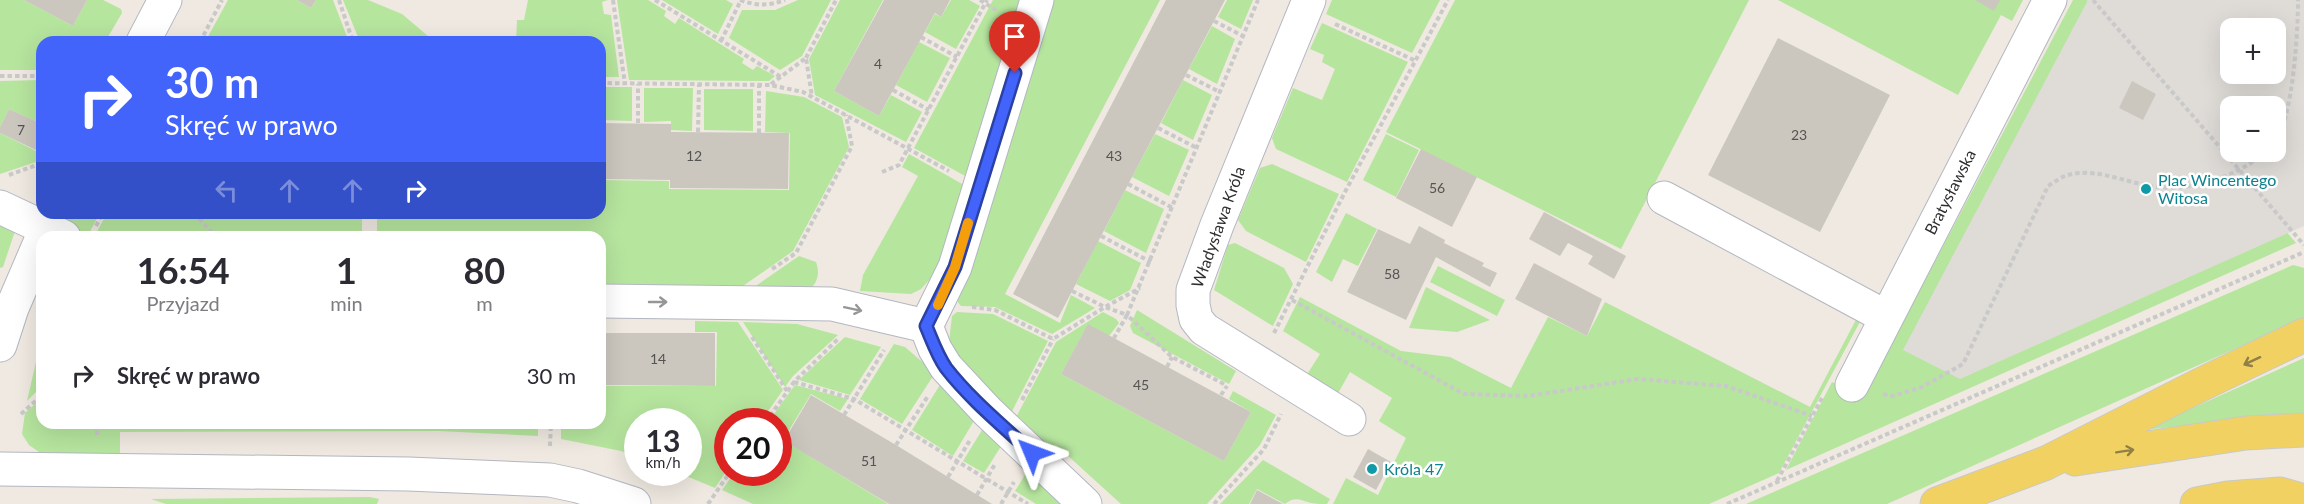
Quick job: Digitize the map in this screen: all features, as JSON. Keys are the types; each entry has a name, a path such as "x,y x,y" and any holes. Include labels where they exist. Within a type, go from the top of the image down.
{"main road":[{"path":"1936,504 2046,463 2304,335"},
{"path":"2046,463 2246,433 2304,430"},
{"path":"2197,504 2228,498 2280,494 2304,501"}],"street":[{"path":"146,36 165,0"},
{"path":"1037,0 955,267 932,315 935,349 946,368 1085,504"},
{"name":"Bratysławska","path":"1852,386 2049,0"},
{"name":"Władysława Króla","path":"1307,5 1217,225 1193,290 1192,305 1196,319 1204,329 1349,419"},
{"path":"1664,198 1886,317"},
{"path":"0,207 50,231"},
{"path":"0,345 12,308 36,259"},
{"path":"606,301 832,304 932,315"},
{"path":"0,469 408,474 550,480 578,486 634,504"}],"path":[{"path":"203,36 222,0"},
{"path":"339,0 351,36"},
{"path":"613,0 625,84"},
{"path":"655,0 781,77"},
{"path":"721,41 741,0 753,4 771,5 785,0"},
{"path":"770,85 806,58 836,0"},
{"path":"882,172 899,165 987,0"},
{"path":"1221,396 1239,372 1258,362 1292,300 1346,190 1448,0"},
{"path":"2093,0 2304,245"},
{"path":"2286,109 2298,32 2298,0"},
{"path":"1307,5 1416,61"},
{"path":"1214,21 1243,36"},
{"path":"921,37 957,57"},
{"path":"806,58 812,97"},
{"path":"1186,75 1220,92"},
{"path":"0,76 36,76"},
{"path":"606,84 770,85 803,92 979,187"},
{"path":"638,84 638,123"},
{"path":"698,132 699,84"},
{"path":"759,85 759,133"},
{"path":"893,90 929,110"},
{"path":"770,271 796,253 852,147 846,115"},
{"path":"1158,129 1197,148"},
{"path":"1777,482 1831,380 1892,396 1922,387 1963,364 2048,186 2067,175 2084,172 2170,188 2212,181 2250,162"},
{"path":"0,178 36,165"},
{"path":"1128,184 1173,208"},
{"path":"200,219 210,231"},
{"path":"1101,236 1151,262"},
{"path":"1727,504 2304,252"},
{"path":"948,477 957,461 997,420 1053,339 1140,288"},
{"path":"1072,291 1127,315 1114,338"},
{"path":"1292,300 1464,394 1528,396 1638,380 1726,386 1812,416"},
{"path":"932,315 995,310 1053,339"},
{"path":"746,328 787,392"},
{"path":"776,408 794,382 845,332"},
{"path":"1167,367 1172,357"},
{"path":"896,445 946,368"},
{"path":"794,382 854,399 1028,504"},
{"path":"21,414 36,400"},
{"path":"977,495 987,479"},
{"path":"708,504 720,486"}],"green space":[{"path":"0,0 24,0 73,26 87,0 103,0 121,9 122,13 109,36 36,36 36,70 0,70"},
{"path":"228,0 297,0 311,8 316,0 333,0 347,36 208,36"},
{"path":"343,0 368,0 402,14 428,36 358,36"},
{"path":"528,0 608,0 602,2 604,14 611,15 619,77 606,77 606,36 516,36 517,20 524,20"},
{"path":"617,0 648,0 666,11 664,16 675,24 679,18 744,59 742,63 753,70 757,66 775,76 769,81 629,80"},
{"path":"662,0 726,0 733,4 718,34"},
{"path":"798,0 831,0 802,56 780,70 729,38 742,10 775,10"},
{"path":"840,0 883,0 834,91 879,116 891,95 922,112 906,142 815,95 809,59"},
{"path":"951,0 969,0 980,6 956,49 925,32 935,14 941,17"},
{"path":"993,0 1019,0 967,177 914,148"},
{"path":"1048,0 1160,0 1005,294 1060,323 1071,295 1095,308 1052,334 995,307 961,306 957,301"},
{"path":"1227,0 1253,0 1241,29 1218,17"},
{"path":"1332,0 1440,0 1412,53 1326,14"},
{"path":"1455,0 1749,0 1621,249 1386,132"},
{"path":"1778,0 2023,0 2012,21 2001,15 1958,95"},
{"name":"Plac Wincentego Witosa","path":"2073,0 2087,0 2220,155 2220,162 2226,162 2296,243 1786,470 1832,382 1864,396"},
{"path":"1322,23 1408,62 1347,182 1276,149 1272,138 1293,88 1322,100 1335,69 1322,62 1324,55 1310,49"},
{"path":"1212,26 1235,39 1217,84 1189,69"},
{"path":"919,42 950,58 927,102 896,85"},
{"path":"36,80 36,121 9,109 0,127 0,81"},
{"path":"1183,80 1212,95 1193,140 1161,123"},
{"path":"606,87 632,87 632,121 606,120"},
{"path":"644,88 693,88 692,131 671,130 671,121 644,122"},
{"path":"704,89 753,89 753,131 704,130"},
{"path":"766,91 804,97 842,117 849,147 793,251 730,295 606,293 606,231 377,231 377,219 606,219 606,180 669,181 669,189 789,190 790,133 765,132"},
{"path":"0,133 36,151 36,162 0,174"},
{"path":"1155,134 1189,150 1169,196 1132,177"},
{"path":"1386,134 1419,150 1396,197 1363,180"},
{"path":"909,154 964,185 941,267 921,289 911,294 860,291 863,275 918,176 902,167"},
{"path":"1272,164 1339,194 1306,262 1246,231 1238,220 1260,168"},
{"path":"1125,190 1164,209 1146,253 1104,231"},
{"path":"1346,213 1377,229 1358,266 1343,259 1332,282 1316,272"},
{"path":"0,217 17,225 3,267 0,268"},
{"path":"67,219 97,219 90,231 79,231 65,225"},
{"path":"104,219 362,219 362,231 97,231"},
{"path":"1098,241 1141,263 1130,290 1110,301 1076,284"},
{"path":"1235,243 1284,268 1293,284 1273,326 1214,290 1228,245"},
{"path":"799,256 816,262 818,272 812,287 805,294 744,294"},
{"path":"2293,265 2304,268 2304,318 1887,504 1746,504"},
{"path":"1438,266 1505,300 1497,316 1430,282"},
{"path":"1426,287 1490,320 1457,332 1409,328"},
{"path":"1300,297 1401,351 1450,357 1511,388 1548,317 1587,336 1605,302 1810,407 1858,316 1862,318 1779,473 1709,504 1333,504 1346,478 1378,495 1406,438 1379,421 1392,398 1350,372 1337,395 1306,376 1320,354 1283,331"},
{"path":"1137,310 1236,371 1229,384 1133,333 1130,326"},
{"path":"957,312 993,314 1048,341 1009,417 957,368 949,342 952,316"},
{"path":"1103,312 1119,323 1109,336 1088,325 1061,374 1224,461 1251,412 1229,399 1233,391 1276,415 1260,445 1207,504 1121,504 1056,445 1042,448 1014,421 1056,342"},
{"path":"695,321 738,322 783,390 770,408 714,408 715,488 702,483 702,408 624,408 624,452 561,439 561,429 606,429 606,386 716,386 717,332 695,332"},
{"path":"743,322 797,324 838,335 793,376 785,387"},
{"path":"845,337 881,347 850,395 799,380"},
{"path":"894,344 905,347 935,373 902,424 860,399"},
{"path":"2304,358 2304,413 2143,430"},
{"path":"36,362 36,392 27,401"},
{"path":"943,380 978,414 953,456 912,430"},
{"path":"795,385 848,399 840,411 811,394 792,425 792,408 778,408"},
{"path":"36,403 36,429 538,429 538,436 439,431 120,432 120,460 49,459 29,445 22,434 25,413"},
{"path":"987,422 1005,440 984,473 963,461"},
{"path":"792,445 888,504 753,504 722,490 725,486 792,486"},
{"path":"1263,460 1330,499 1327,504 1298,499 1285,504 1257,489 1249,504 1220,504"},
{"path":"1031,465 1067,504 1036,504 1015,491"},
{"path":"370,497 379,499 377,504 166,504 151,499"}],"shaded area":[{"name":"Plac Wincentego Witosa","path":"2088,0 2304,0 2304,226 1960,379 1903,350"}],"building":[{"path":"24,0 87,0 73,26"},
{"path":"297,0 316,0 311,8"},
{"path":"884,0 950,0 941,17 935,13 879,116 834,91"},
{"path":"1166,0 1225,0 1058,318 1013,294"},
{"path":"1975,0 2000,0 1994,11"},
{"path":"1778,38 1890,95 1820,232 1708,175"},
{"path":"2132,81 2156,94 2143,120 2119,108"},
{"path":"9,109 36,121 36,150 0,133 0,127"},
{"path":"606,123 671,124 671,132 789,133 788,189 670,188 670,180 606,179"},
{"path":"1421,149 1477,177 1452,227 1396,198"},
{"path":"1544,212 1626,256 1614,279 1588,264 1593,256 1568,243 1560,256 1529,239"},
{"path":"1419,226 1445,240 1444,243 1484,263 1482,266 1497,273 1490,287 1436,257 1406,320 1347,292 1378,229 1410,244"},
{"path":"1534,263 1602,299 1587,336 1515,299"},
{"path":"1088,324 1251,412 1224,461 1061,374"},
{"path":"606,333 715,333 715,386 606,385"},
{"path":"811,395 992,504 889,504 792,446 792,427"},
{"name":"Króla 47","path":"1368,449 1391,462 1376,490 1353,477"},
{"path":"1257,490 1283,504 1250,504"}],"slow traffic":[{"path":"938,305 955,267 968,223"}],"place":[{"name":"Plac Wincentego Witosa","path":"2146,189"},
{"name":"Króla 47","path":"1372,469"}],"route":[{"path":"1015,73 955,267 926,326 946,368 1032,453"}]}
